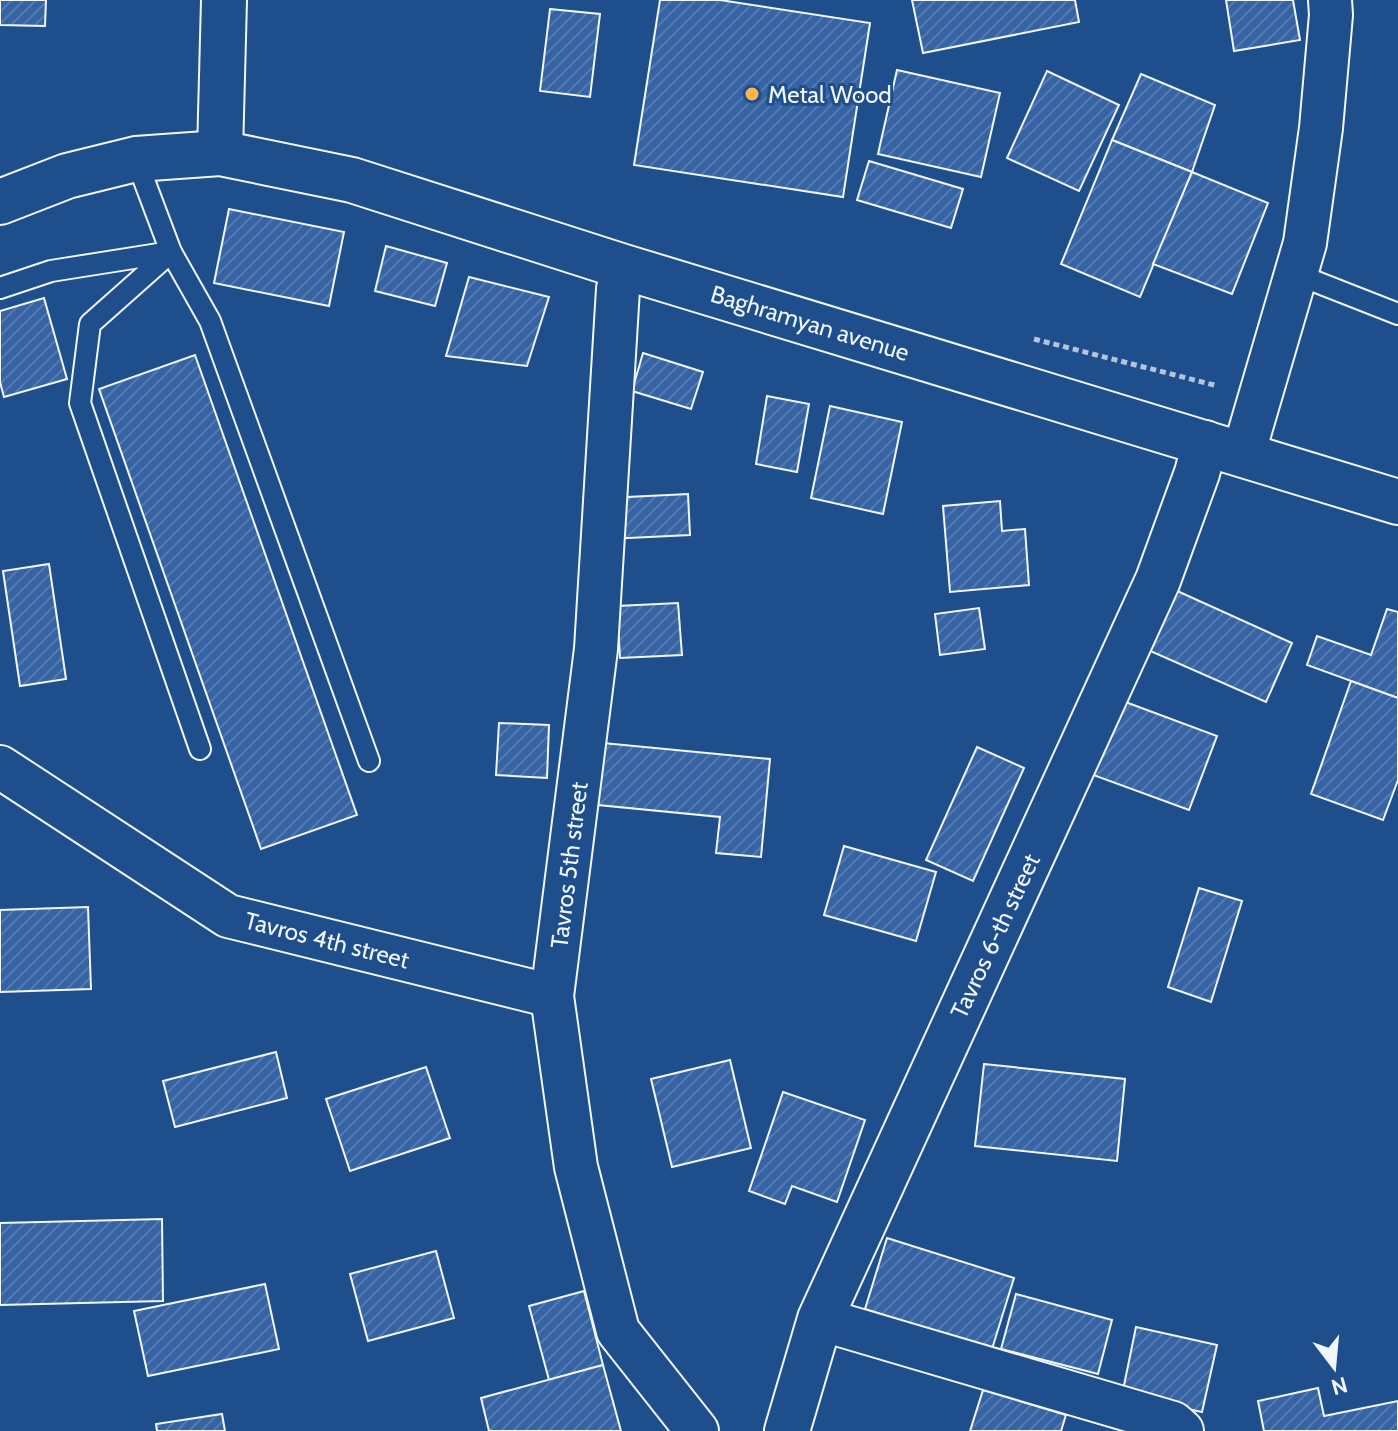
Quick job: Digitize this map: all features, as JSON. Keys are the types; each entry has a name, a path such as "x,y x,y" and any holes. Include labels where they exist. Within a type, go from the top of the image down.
{"main road":[{"path":"220,153 224,0"},
{"name":"Baghramyan avenue","path":"0,202 67,176 136,159 220,153 352,180 624,267 1398,502"},
{"name":"Tavros 6-th street","path":"787,1431 820,1319 1158,580 1197,473 1224,449"}],"street":[{"path":"1224,449 1296,274 1305,243 1321,128 1330,0"},
{"name":"Tavros 5th street","path":"624,267 618,289 596,649 552,996 576,1167 618,1331 697,1431"},
{"name":"Tavros 4th street","path":"0,767 228,916 552,996"},
{"path":"820,1319 1173,1423 1182,1431"}],"lane":[{"path":"136,159 171,252 210,321 369,761"},
{"path":"0,288 51,271 171,252"},
{"path":"171,252 90,324 80,403 200,749"},
{"path":"1296,274 1398,314"}],"building":[{"path":"0,0 46,0 45,26 0,25"},
{"name":"Metal Wood","path":"660,0 720,0 870,23 843,197 634,165"},
{"path":"912,0 1075,0 1079,22 923,53"},
{"path":"1226,0 1293,0 1300,40 1234,51"},
{"path":"550,9 600,14 590,97 540,91"},
{"path":"897,70 1000,93 981,177 878,154"},
{"path":"1047,71 1119,105 1079,191 1007,158"},
{"path":"1141,74 1215,105 1192,172 1112,140"},
{"path":"1112,140 1192,172 1140,297 1061,264"},
{"path":"869,161 963,189 951,228 857,200"},
{"path":"1192,172 1268,203 1232,294 1153,264"},
{"path":"229,209 344,232 329,306 214,283"},
{"path":"386,246 447,263 435,306 375,291"},
{"path":"469,277 549,297 527,366 446,356"},
{"path":"44,298 67,379 4,397 0,382 0,311"},
{"path":"643,353 703,372 691,409 632,391"},
{"path":"195,355 357,815 261,849 99,389"},
{"path":"767,396 809,404 797,472 756,464"},
{"path":"830,406 902,422 883,514 811,498"},
{"path":"688,494 690,535 608,539 607,498"},
{"path":"1000,501 1002,531 1025,529 1029,585 950,592 943,506"},
{"path":"49,564 66,679 20,686 3,571"},
{"path":"1175,590 1292,643 1266,702 1148,650"},
{"path":"678,603 682,655 620,658 617,606"},
{"path":"979,608 985,649 940,655 935,614"},
{"path":"1387,609 1398,612 1398,698 1307,665 1317,636 1371,655"},
{"path":"1351,681 1398,698 1398,780 1383,820 1311,794"},
{"path":"1112,697 1217,736 1189,810 1085,772"},
{"path":"499,723 549,725 547,778 496,775"},
{"path":"603,743 770,759 761,857 716,853 720,817 598,805"},
{"path":"977,747 1024,768 973,881 926,860"},
{"path":"844,846 936,872 916,941 824,915"},
{"path":"1199,888 1242,901 1211,1002 1168,987"},
{"path":"88,907 91,989 0,992 0,910"},
{"path":"276,1052 287,1098 175,1127 163,1081"},
{"path":"730,1060 751,1148 672,1167 651,1079"},
{"path":"984,1064 1125,1079 1117,1161 975,1146"},
{"path":"426,1067 450,1138 350,1171 326,1099"},
{"path":"783,1092 865,1120 837,1202 792,1186 785,1204 749,1191"},
{"path":"162,1219 163,1301 0,1305 0,1223"},
{"path":"887,1238 1014,1278 992,1349 865,1309"},
{"path":"436,1251 454,1318 368,1341 350,1274"},
{"path":"265,1284 279,1349 148,1376 134,1311"},
{"path":"584,1291 603,1365 549,1380 529,1306"},
{"path":"1016,1294 1112,1320 1098,1374 1001,1349"},
{"path":"1136,1327 1217,1345 1202,1412 1122,1395"},
{"path":"603,1365 621,1431 489,1431 481,1398"},
{"path":"1318,1388 1324,1416 1398,1401 1398,1431 1264,1431 1258,1401"},
{"path":"983,1390 1066,1415 1061,1431 970,1431"},
{"path":"222,1414 225,1431 157,1431 156,1424"}],"place":[{"name":"Metal Wood","path":"752,94"}]}
